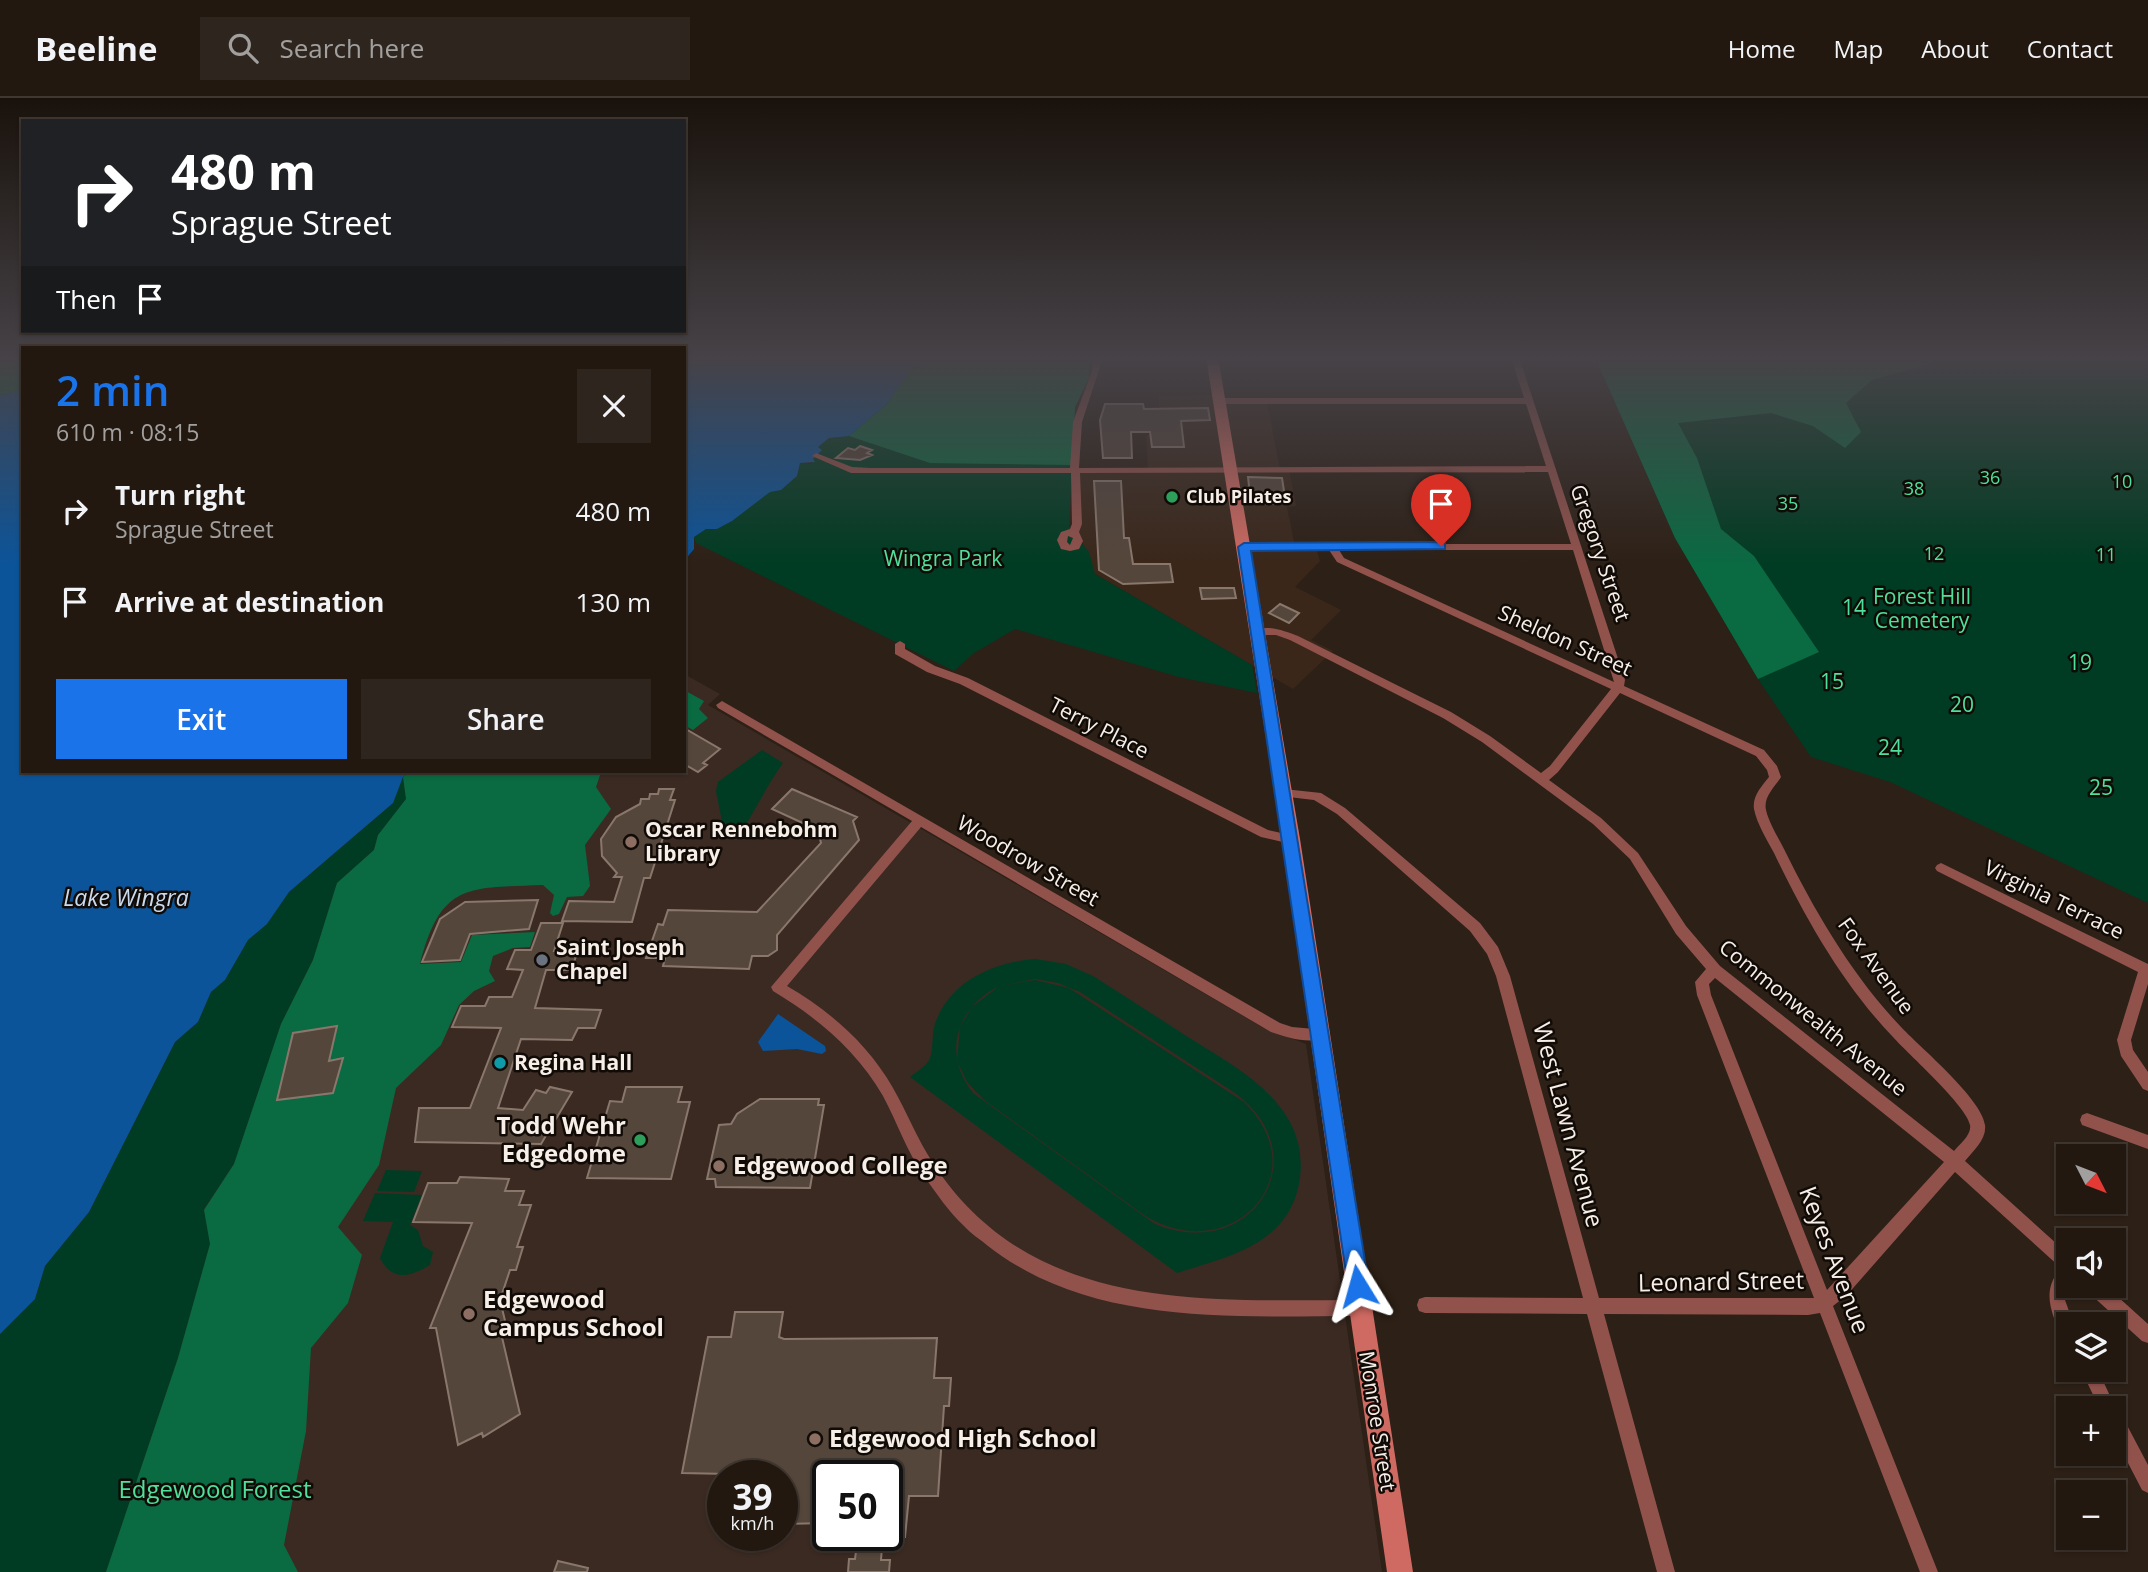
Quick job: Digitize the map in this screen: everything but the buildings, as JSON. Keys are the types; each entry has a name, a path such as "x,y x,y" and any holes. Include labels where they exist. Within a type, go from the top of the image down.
{"main road":[{"name":"Monroe Street","path":"1224,426 1284,793 1400,1572"}],"street":[{"path":"1073,534 1077,524 1080,426"},
{"name":"Gregory Street","path":"1536,426 1619,669 1619,686"},
{"path":"816,456 851,470 1551,469"},
{"path":"1244,547 1577,547"},
{"name":"Sheldon Street","path":"1333,548 1336,558 1367,573 1753,748 1765,758 1775,777"},
{"name":"Commonwealth Avenue","path":"1258,632 1276,632 1294,638 1410,695 1486,739 1597,821 1634,856 1681,930 1715,970 1954,1160 2056,1253"},
{"name":"Terry Place","path":"900,644 899,651 931,670 964,681 1265,834 1291,839"},
{"path":"1542,779 1554,769 1619,686"},
{"name":"Woodrow Street","path":"722,705 1276,1028 1292,1033 1321,1034"},
{"name":"Fox Avenue","path":"1775,777 1760,798 1760,810 1810,911 1839,958 1887,1021 1966,1104 1975,1117 1978,1125 1976,1136 1954,1160"},
{"name":"West Lawn Avenue","path":"1284,793 1317,796 1341,811 1475,926 1493,951 1503,976 1666,1572"},
{"path":"919,820 778,987 833,1024 864,1056 888,1092 929,1171 952,1203 991,1240 1025,1262 1088,1291 1142,1302 1186,1307 1361,1308"},
{"name":"Virginia Terrace","path":"1941,869 2147,969"},
{"path":"2147,969 2124,1040 2126,1052 2148,1084"},
{"name":"Keyes Avenue","path":"1715,970 1704,979 1702,988 1928,1572"},
{"path":"2087,1120 2148,1142"},
{"name":"Leonard Street","path":"1425,1305 1595,1308 1823,1304 1841,1289 1954,1160"},
{"path":"2107,1298 2148,1335"},
{"path":"2126,1441 2148,1484"}],"shaded area":[{"path":"1161,426 1272,426 1280,469 1289,469 1296,506 1287,507 1295,547 1316,548 1320,561 1295,587 1341,610 1311,640 1333,651 1293,689 1095,574 1076,527 1077,470 1148,469 1146,435 1162,434"},
{"name":"Edgewood College","path":"686,675 720,694 708,705 1262,1027 1306,1044 1382,1572 0,1572 0,1334 35,1299 408,773 686,773"}],"green space":[{"name":"Wingra Park","path":"848,426 1074,426 1069,527 1089,552 1095,574 1252,665 1257,693 1179,677 1015,629 974,653 954,671 696,543 694,537 706,529 717,529 732,521 770,491 781,490 797,476 800,463 812,464 817,448 829,438 834,438"},
{"path":"861,426 1074,426 1072,465 930,463 849,436"},
{"path":"1625,426 1680,426 1697,458 1721,529 1754,556 1819,652 1758,679 1675,538"},
{"name":"Forest Hill Cemetery","path":"1626,426 2148,426 2148,903 1890,782 1811,757 1758,679 1675,538"},
{"path":"1813,426 1858,426 1861,432 1845,448"},
{"path":"686,691 704,701 699,709 708,718 693,730 686,726"},
{"path":"762,750 783,763 743,829 736,831 723,827 716,791 718,782"},
{"name":"Edgewood Forest","path":"408,773 601,773 596,787 611,809 585,845 590,886 583,896 567,897 559,914 553,916 550,913 554,895 543,885 495,887 461,895 448,904 428,937 420,964 461,962 472,935 535,932 530,947 513,948 493,956 489,971 495,981 474,991 459,1005 441,1045 396,1088 379,1165 338,1227 362,1255 348,1303 311,1348 306,1431 284,1545 298,1572 106,1572 178,1358 210,1244 204,1210 234,1164 281,1024 313,960 337,883 374,850 378,835 406,799 403,777"},
{"path":"403,777 406,799 378,835 374,850 337,883 313,960 281,1024 234,1164 204,1209 210,1244 178,1358 106,1572 0,1572 0,1334 35,1299 45,1266 89,1212 175,1042 198,1022 211,992 225,980 248,940 267,924 289,892 393,803"},
{"path":"1035,959 1066,964 1093,976 1230,1063 1269,1094 1295,1133 1300,1157 1299,1184 1292,1205 1269,1235 1235,1254 1177,1273 910,1077 929,1061 936,1021 952,994 976,976 1004,964","holes":["1035,979 1058,983 1080,992 1235,1093 1244,1102 1069,988 1035,980 1001,986","999,986 972,1007 984,995","960,1029 957,1057 958,1033","958,1063 967,1082 984,1100 1144,1215 1175,1229 1155,1224 973,1093 963,1078","1244,1103 1260,1118 1272,1146 1272,1159 1265,1131","1272,1159 1273,1173 1268,1184","1254,1207 1245,1217 1234,1222"]},
{"path":"386,1170 422,1171 414,1192 377,1191"},
{"path":"375,1193 422,1195 410,1225 418,1230 423,1246 433,1252 430,1265 402,1275 385,1266 380,1258 393,1222 363,1221"}],"water":[{"name":"Lake Wingra","path":"0,426 21,426 21,773 408,773 403,777 393,803 289,892 267,924 248,940 225,980 211,992 198,1022 175,1042 89,1212 45,1266 35,1299 0,1334"},
{"path":"686,426 861,426 849,436 829,438 818,447 822,450 813,459 815,462 800,463 797,476 781,490 770,492 732,521 717,529 706,529 694,537 694,549 686,559"},
{"path":"778,1014 825,1046 826,1051 822,1054 797,1049 763,1051 758,1042"}],"place":[{"name":"Club Pilates","path":"1172,497"},
{"name":"Oscar Rennebohm Library","path":"631,842"},
{"name":"Saint Joseph Chapel","path":"542,960"},
{"name":"Regina Hall","path":"500,1063"},
{"name":"Todd Wehr Edgedome","path":"640,1140"},
{"name":"Edgewood College","path":"719,1166"},
{"name":"Edgewood Campus School","path":"469,1314"},
{"name":"Edgewood High School","path":"815,1439"}],"route":[{"path":"1358,1286 1244,547 1441,546"}],"park label":[{"name":"36","path":"1990,478"},
{"name":"10","path":"2122,482"},
{"name":"38","path":"1914,489"},
{"name":"35","path":"1788,504"},
{"name":"12","path":"1934,554"},
{"name":"11","path":"2106,555"},
{"name":"14","path":"1854,608"},
{"name":"19","path":"2080,663"},
{"name":"15","path":"1832,682"},
{"name":"20","path":"1962,705"},
{"name":"24","path":"1890,748"},
{"name":"25","path":"2101,788"}]}
